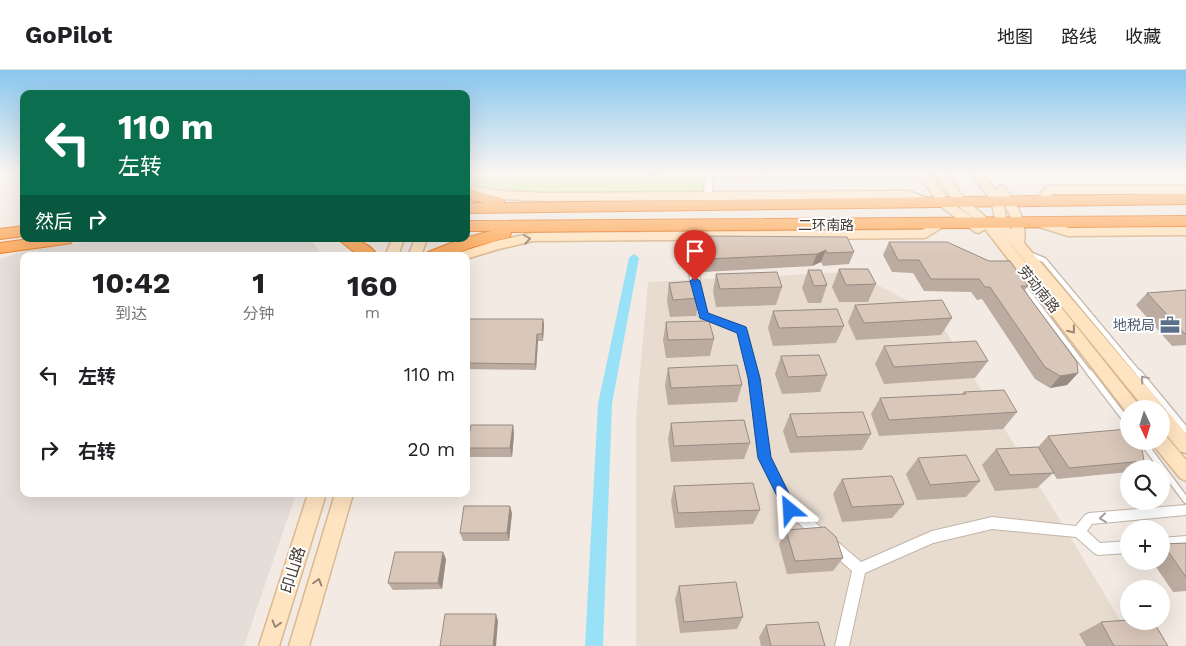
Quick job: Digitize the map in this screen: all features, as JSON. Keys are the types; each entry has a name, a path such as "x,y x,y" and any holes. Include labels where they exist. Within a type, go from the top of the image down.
{"highway":[{"path":"487,199 533,208"},
{"name":"二环南路","path":"470,208 1186,199"},
{"name":"二环南路","path":"470,226 1186,221"},
{"path":"444,252 467,243 526,227"},
{"path":"0,234 20,232"},
{"path":"0,248 43,242"},
{"path":"350,242 364,252"}],"street":[{"path":"919,199 923,201"},
{"path":"942,201 970,223 1014,251 1020,223 1002,200"},
{"name":"劳动南路","path":"994,223 1002,200"},
{"name":"劳动南路","path":"960,201 994,223 1127,400"},
{"path":"1040,223 1068,232 1186,231"},
{"path":"470,254 496,245 533,237 925,234 939,224"},
{"path":"690,236 695,281 703,316 742,330 754,378 764,458 790,510 859,568"},
{"name":"劳动南路","path":"1014,251 1147,400"},
{"path":"1170,427 1186,446"},
{"path":"1167,450 1186,473"},
{"name":"印山路","path":"269,646 316,497"},
{"name":"印山路","path":"299,646 343,497"},
{"path":"1079,532 1090,519 1186,510"},
{"path":"859,568 932,537 992,523 1079,532 1098,549 1120,548"},
{"path":"1170,543 1186,542"},
{"path":"842,646 859,568"}],"lane":[{"path":"1014,251 1044,260 1186,430"},
{"path":"1016,276 1120,412"},
{"path":"1149,450 1186,500"}],"shaded area":[{"path":"89,242 313,242 319,252 20,252"},
{"path":"20,252 20,497 295,497 244,646 0,646 0,259"},
{"path":"852,272 936,315 1120,620 1120,630 1126,630 1136,646 636,646 636,416 648,282"}],"building":[{"path":"704,236 847,237 854,252 827,253 826,250 817,254 706,259"},
{"path":"889,242 947,242 989,261 1010,261 1028,286 1021,286 1077,362 1078,373 1060,376 1045,367 990,287 985,287 979,279 931,279 919,260 898,260"},
{"path":"839,269 868,269 876,284 846,285"},
{"path":"808,270 821,270 827,285 814,286"},
{"path":"777,272 782,287 720,289 716,274"},
{"path":"695,281 699,298 673,300 669,283"},
{"path":"1186,290 1186,334 1185,334 1147,293"},
{"path":"942,300 952,318 864,323 855,305"},
{"path":"837,309 844,326 779,328 773,311"},
{"path":"470,319 543,319 542,334 537,334 535,364 470,363"},
{"path":"709,321 714,339 668,340 666,322"},
{"path":"976,341 988,361 894,367 884,346"},
{"path":"819,355 827,375 788,377 781,356"},
{"path":"737,365 742,385 671,388 668,368"},
{"path":"1004,390 1017,412 889,420 880,398 966,394 964,392"},
{"path":"863,412 871,434 797,437 790,414"},
{"path":"744,420 750,443 674,446 671,423"},
{"path":"471,425 513,425 510,448 470,448"},
{"path":"1120,430 1120,450 1142,450 1144,460 1120,460 1120,463 1069,468 1048,436"},
{"path":"1038,447 1054,473 1010,475 996,449"},
{"path":"966,455 980,481 930,485 918,458"},
{"path":"892,476 904,504 852,507 842,479"},
{"path":"753,483 760,510 678,513 674,486"},
{"path":"464,506 510,506 507,533 460,533"},
{"path":"825,527 836,537 843,558 795,561 786,530"},
{"path":"1186,543 1186,577 1170,554 1170,544"},
{"path":"395,552 443,552 438,583 388,583"},
{"path":"736,582 743,617 684,622 679,586"},
{"path":"445,614 496,614 493,646 440,646"},
{"path":"1120,621 1120,630 1158,630 1168,646 1114,646 1101,622"},
{"path":"818,622 825,646 771,646 766,625"}],"waterway":[{"path":"594,646 605,404 634,258"}],"place":[{"name":"地税局","path":"1170,325"}],"route":[{"path":"695,281 703,316 742,330 754,378 764,458 790,510"}]}
